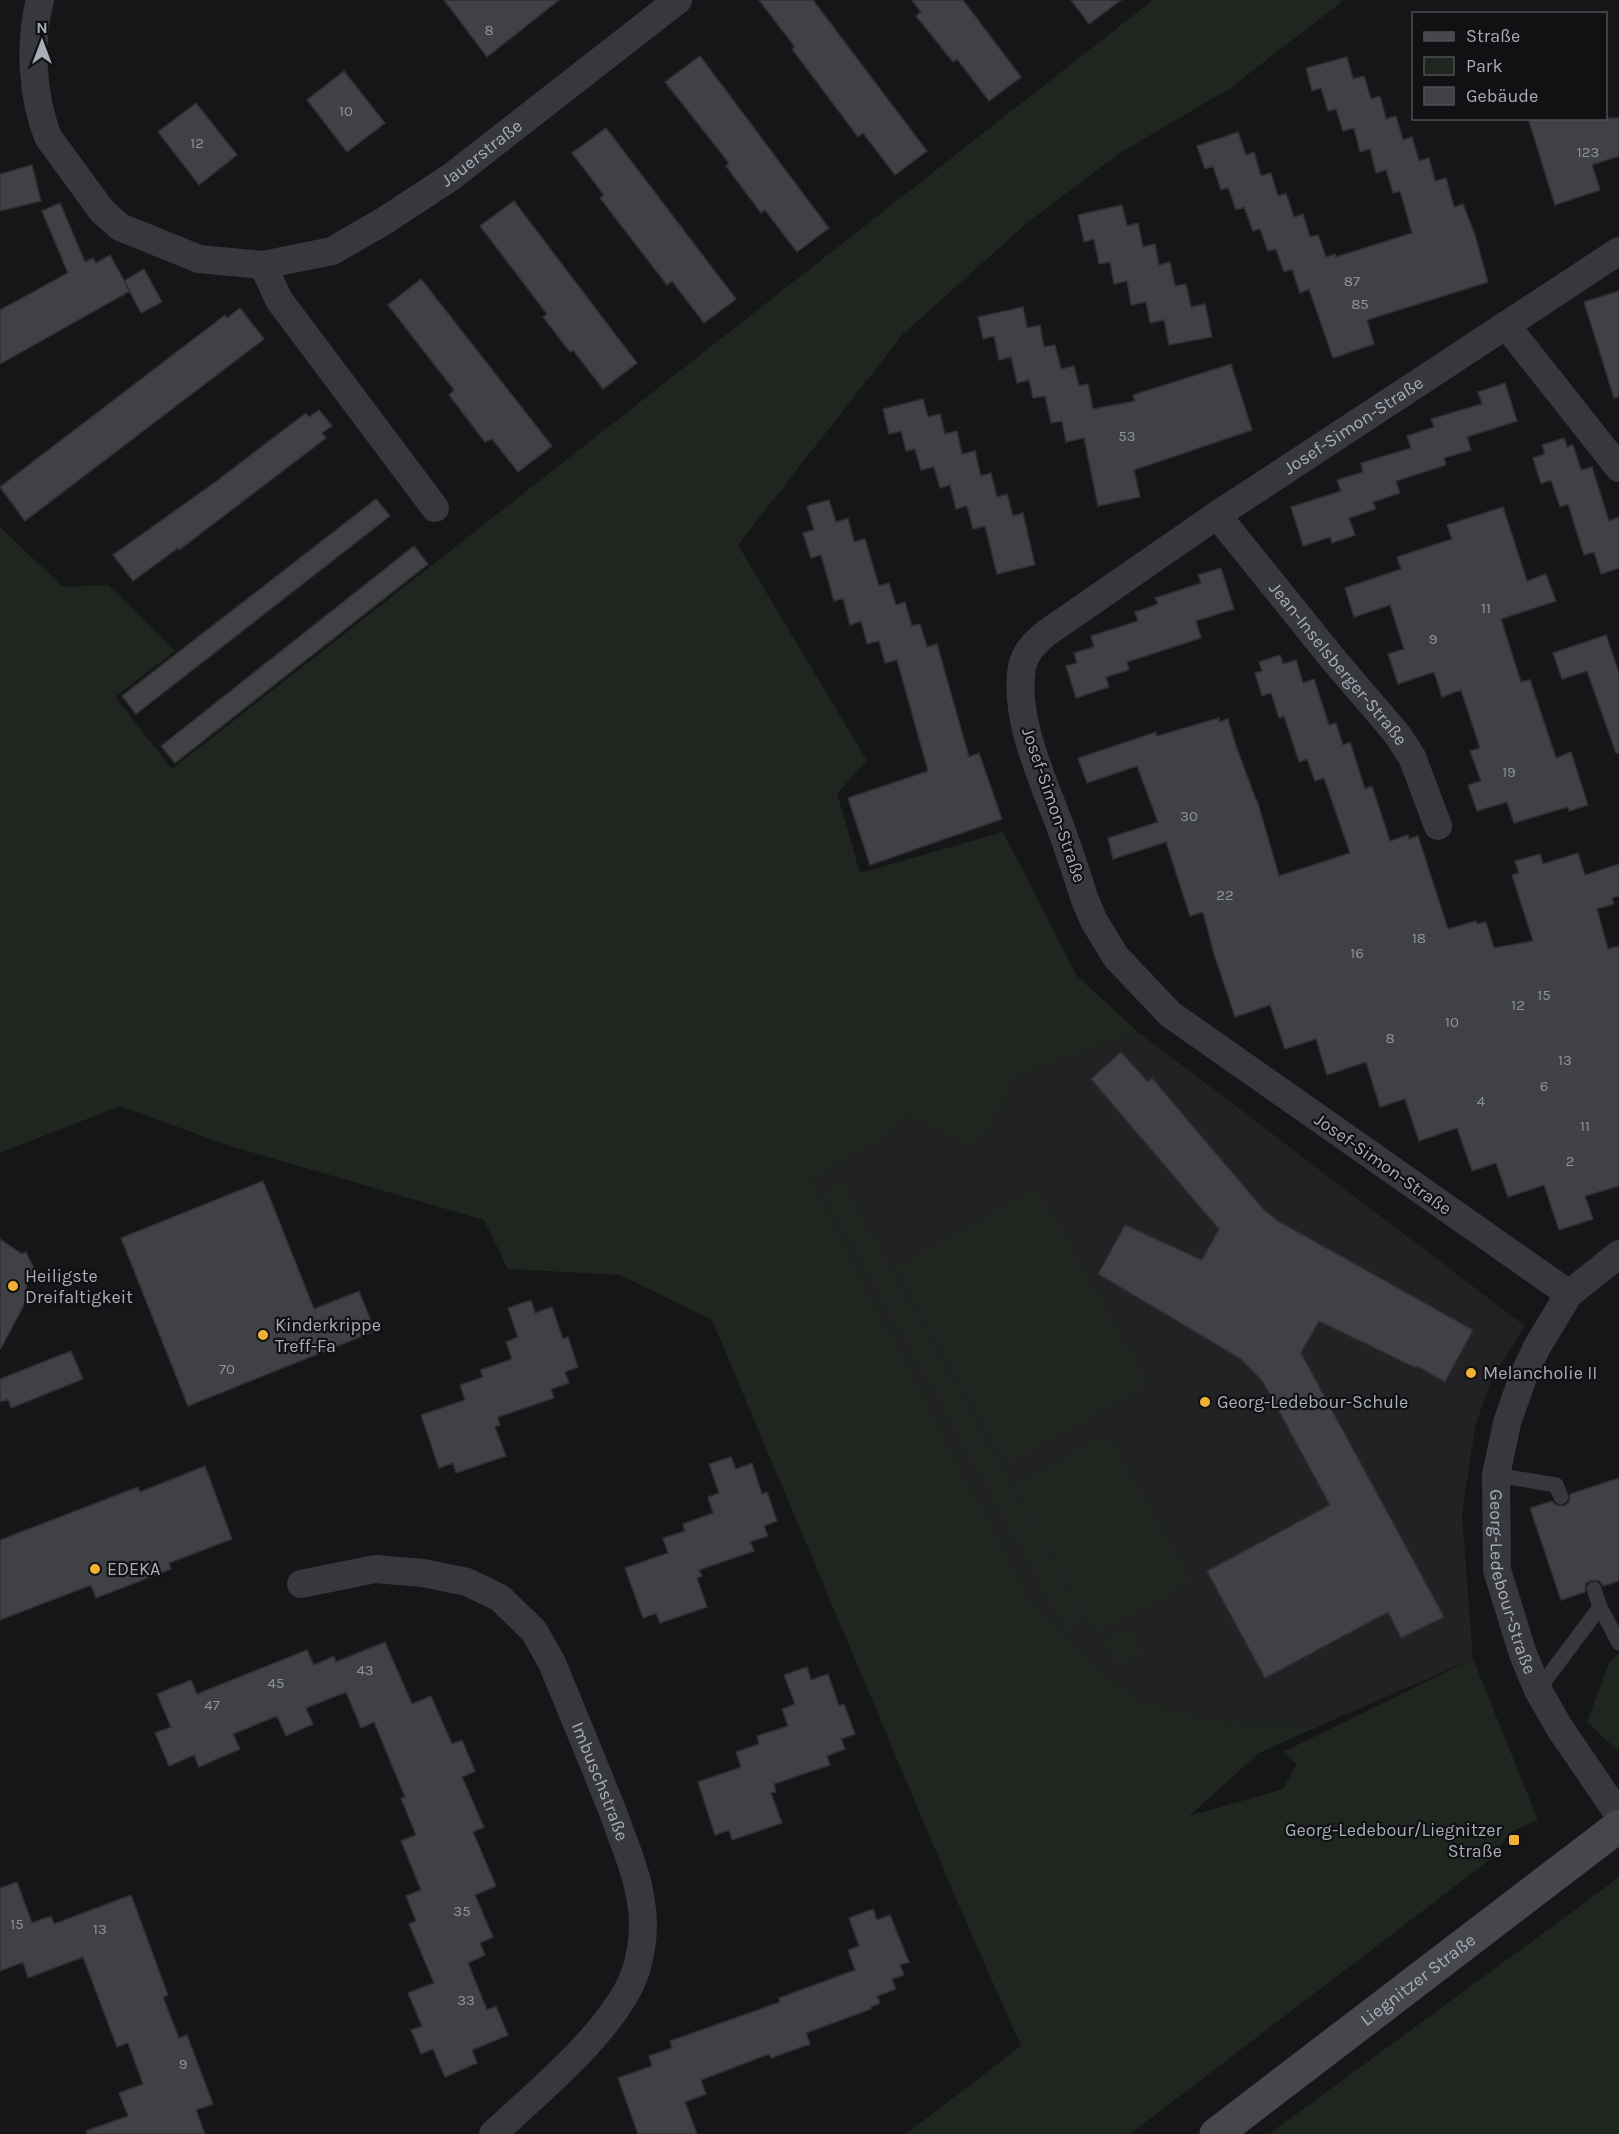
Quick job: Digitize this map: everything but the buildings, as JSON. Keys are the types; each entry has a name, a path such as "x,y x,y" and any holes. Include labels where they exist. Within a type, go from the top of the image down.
{"main road":[{"name":"Liegnitzer Straße","path":"1216,2134 1619,1826"}],"street":[{"name":"Jauerstraße","path":"40,0 36,16 34,76 45,128 48,137 102,211 120,227 199,259 263,265 332,250 384,221 451,177 678,0"},
{"name":"Josef-Simon-Straße","path":"1569,1293 1170,1014 1116,957 1094,921 1038,768 1025,722 1021,694 1022,666 1029,648 1045,634 1217,515 1619,251"},
{"path":"263,265 279,300 435,508"},
{"path":"1506,324 1619,468"},
{"name":"Jean-Inselsberger-Straße","path":"1217,515 1325,650 1397,734 1412,757 1438,826"},
{"name":"Georg-Ledebour-Straße","path":"1619,1254 1569,1293 1538,1345 1524,1374 1507,1423 1496,1475 1497,1570 1523,1654 1538,1690 1565,1736 1619,1815"},
{"name":"Imbuschstraße","path":"301,1584 375,1569 394,1570 467,1582 500,1598 534,1631 552,1663 633,1867 642,1903 643,1932 638,1961 628,1990 610,2017 584,2048 494,2134"}],"lane":[{"path":"1496,1475 1556,1485 1561,1497"},
{"path":"1594,1589 1600,1607 1619,1643"},
{"path":"1538,1690 1600,1607"}],"shaded area":[{"name":"Georg-Ledebour-Schule","path":"1138,1032 1525,1326 1492,1377 1475,1427 1462,1514 1473,1659 1319,1726 1217,1721 1136,1699 1070,1643 1029,1597 811,1180 880,1141 907,1117 977,1149 1019,1075"}],"green space":[{"path":"1153,0 1344,0 1229,89 1118,154 1027,223 903,334 738,545 867,761 837,793 860,873 1003,832 1077,976 1138,1032 1019,1075 977,1149 907,1117 880,1141 811,1180 1029,1597 1070,1643 1136,1699 1217,1721 1319,1726 1259,1753 1189,1816 1283,1789 1297,1764 1283,1752 1473,1659 1538,1820 1511,1832 1487,1862 1130,2134 906,2134 1021,2046 956,1899 712,1320 620,1275 508,1269 484,1220 230,1146 120,1106 0,1153 0,527 63,587 108,585 175,651 115,697 172,769"},
{"path":"842,1181 1085,1621 1067,1632 824,1192"},
{"path":"1037,1188 1148,1384 1007,1464 896,1268"},
{"path":"1108,1434 1191,1582 1096,1634 1014,1486"},
{"path":"1129,1626 1143,1652 1118,1665 1104,1639"},
{"path":"1619,1653 1619,1748 1617,1750 1587,1722 1609,1663"},
{"path":"1619,1877 1619,2134 1269,2134 1594,1896"}],"place":[{"name":"Heiligste Dreifaltigkeit","path":"13,1286"},
{"name":"Kinderkrippe Treff-Fa","path":"263,1335"},
{"name":"Melancholie II","path":"1471,1373"},
{"name":"Georg-Ledebour-Schule","path":"1205,1402"},
{"name":"EDEKA","path":"95,1569"},
{"name":"Georg-Ledebour/Liegnitzer Straße","path":"1514,1840"}]}
